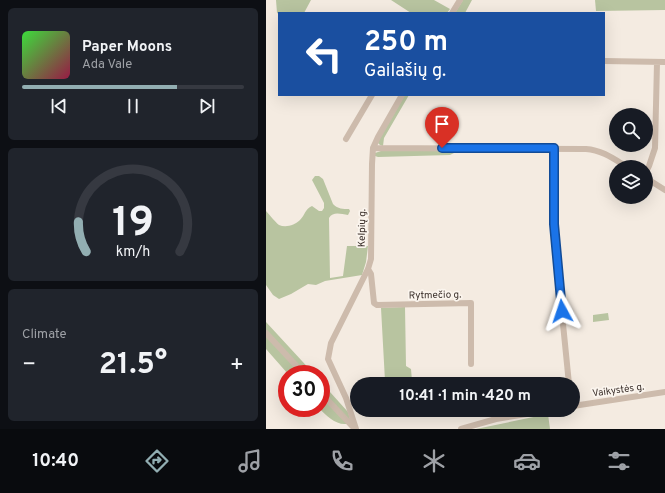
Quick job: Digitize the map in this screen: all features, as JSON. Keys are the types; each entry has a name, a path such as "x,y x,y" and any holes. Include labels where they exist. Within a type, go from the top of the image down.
{"street":[{"path":"453,12 460,0"},
{"path":"605,61 665,62"},
{"path":"652,160 655,148 657,63"},
{"path":"346,139 371,96"},
{"name":"Kelpių g.","path":"355,429 346,398 328,359 328,352 331,343 368,269 371,259 373,148 401,96"},
{"path":"373,148 592,149 615,160"},
{"path":"554,148 554,224 568,377"},
{"path":"653,182 665,190"},
{"name":"Rytmečio g.","path":"368,269 371,274 374,303 377,304 471,303 472,364"},
{"path":"266,333 296,365"},
{"name":"Vaikystės g.","path":"580,405 665,392"},
{"path":"330,402 355,429"},
{"path":"461,429 508,417"}],"green space":[{"path":"276,0 311,0 305,12 277,13"},
{"path":"391,0 434,0 450,9 448,12 409,12"},
{"path":"463,0 472,0 466,12 456,12"},
{"path":"595,0 665,0 665,10 596,11"},
{"path":"403,96 408,96 384,138 383,146 378,143 379,138"},
{"path":"453,150 454,153 450,155 375,156 375,153 381,151"},
{"path":"315,176 319,176 323,179 335,206 343,209 349,209 350,211 348,215 333,214 329,218 330,278 343,276 347,246 368,246 366,262 362,275 325,281 316,285 308,284 279,299 273,295 266,285 266,211 279,225 290,226 298,222 312,206 319,211 322,211 324,208 324,203 312,180"},
{"path":"405,307 406,366 411,369 412,377 385,377 381,308"},
{"path":"608,313 609,320 593,322 593,315"},
{"path":"266,322 306,365 280,365 266,349"},
{"path":"330,392 348,412 351,422 343,424 329,417 330,417"},
{"path":"534,417 548,417 550,429 476,429"}],"route":[{"path":"442,148 554,148 554,224 562,311"}]}
